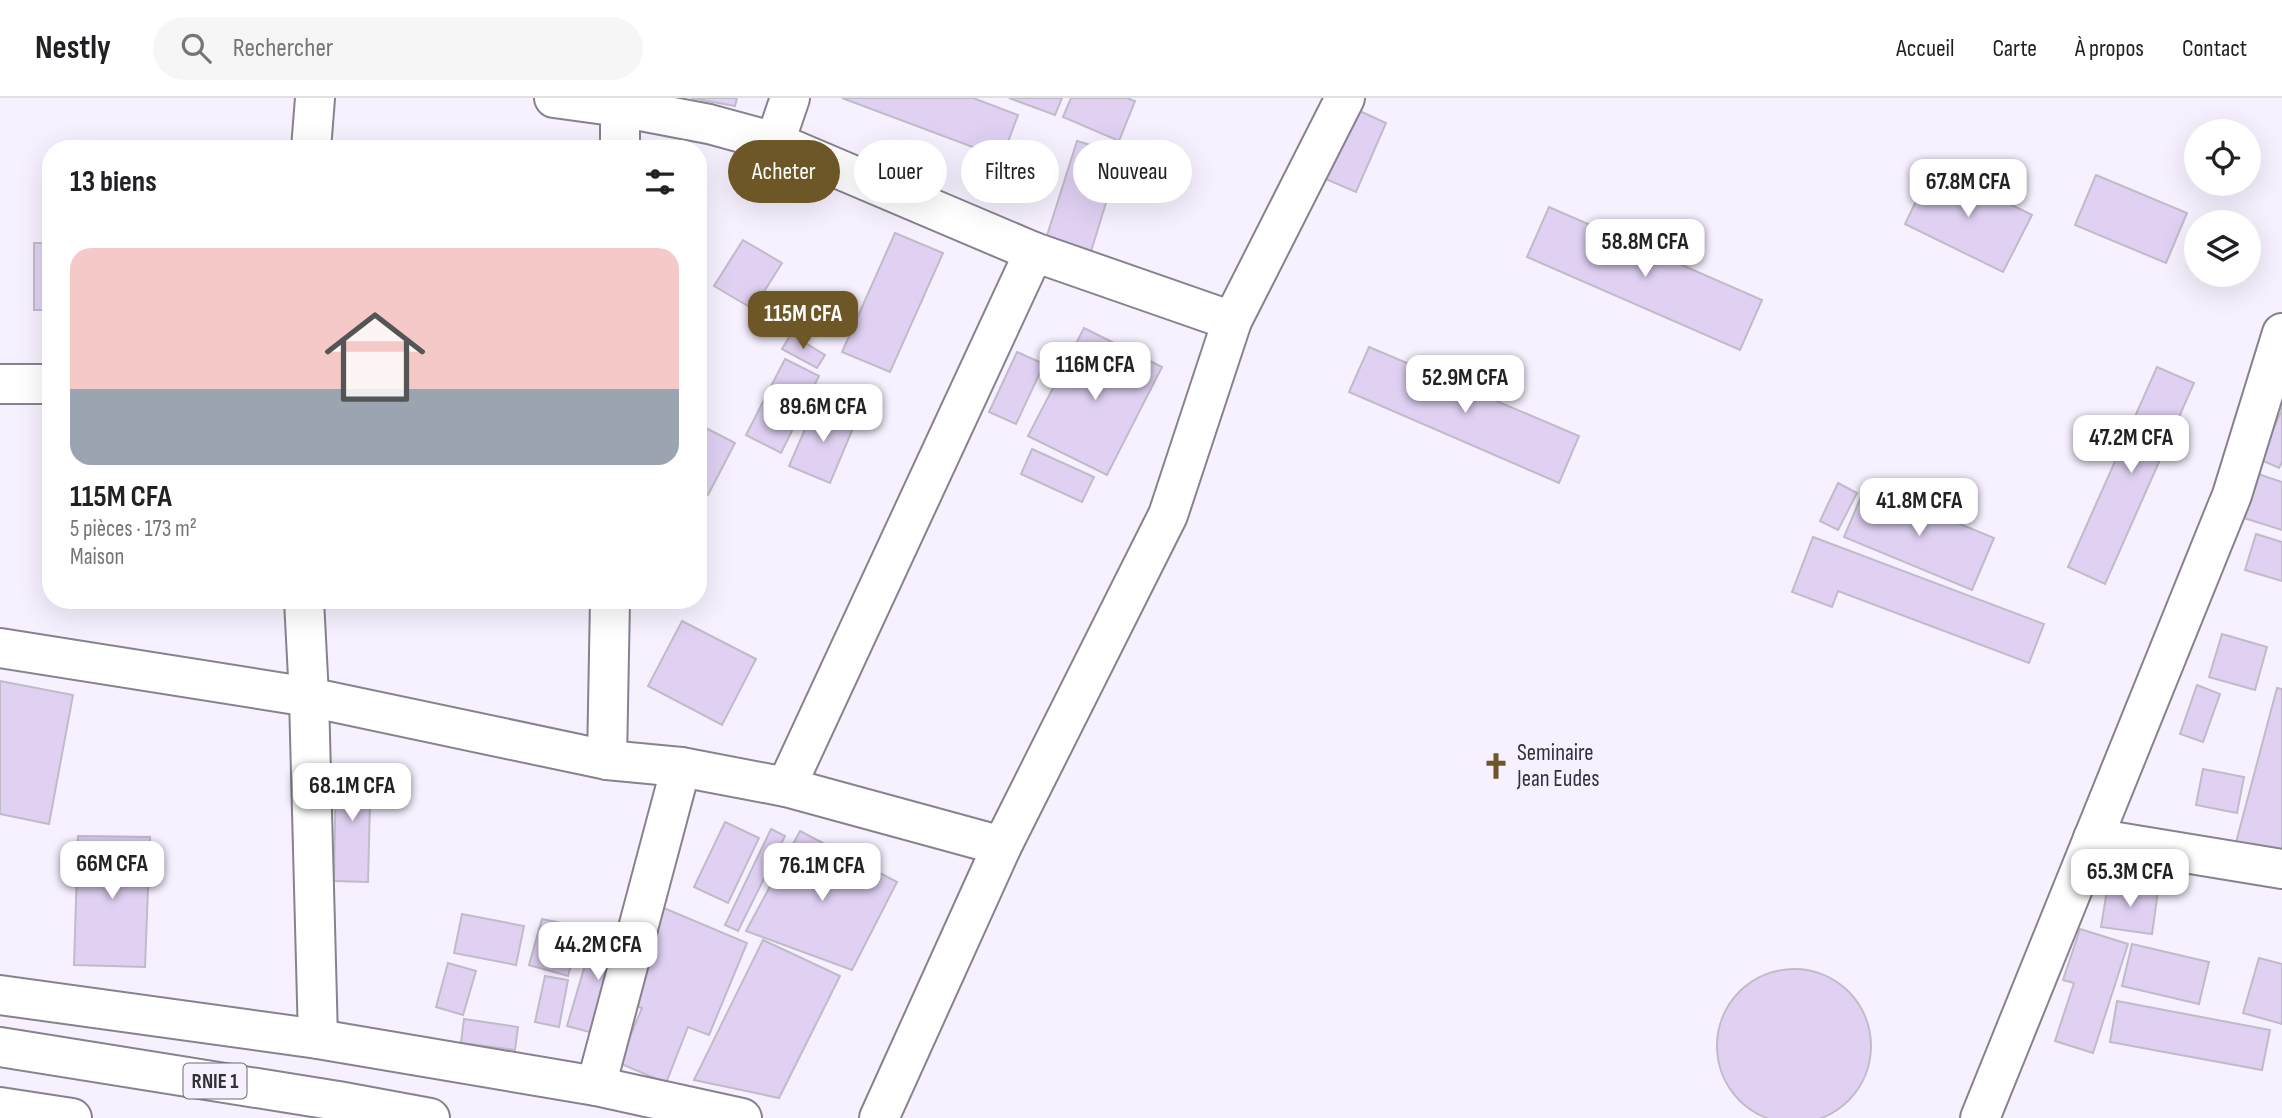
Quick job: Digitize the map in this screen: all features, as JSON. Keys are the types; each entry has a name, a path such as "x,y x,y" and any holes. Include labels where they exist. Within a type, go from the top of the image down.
{"main road":[{"path":"312,140 315,98"},
{"path":"554,98 709,124 768,140"},
{"path":"776,140 790,98"},
{"path":"879,1118 1002,846 1168,514 1231,321 1345,98"},
{"path":"620,107 620,140"},
{"path":"840,170 1034,252 1231,321"},
{"path":"786,787 1034,252"},
{"path":"1980,1118 2232,495 2282,333"},
{"path":"0,384 42,384"},
{"path":"304,609 309,697 318,1039"},
{"path":"607,760 610,609"},
{"path":"0,648 309,697 607,760 681,767 786,787 1002,846"},
{"path":"596,1086 681,767"},
{"path":"2093,838 2282,869"},
{"path":"0,995 318,1039 596,1086 742,1118"},
{"name":"RNIE 1","path":"0,1047 430,1118"},
{"path":"0,1107 72,1118"}],"building":[{"path":"691,98 737,98 735,106"},
{"path":"842,98 973,98 1018,115 1009,140 961,140 961,143"},
{"path":"1009,98 1062,98 1055,115"},
{"path":"1071,98 1127,98 1135,101 1119,140 1063,117"},
{"path":"1351,107 1386,123 1356,192 1321,177"},
{"path":"1073,154 1073,203 1106,203 1089,258 1044,245"},
{"path":"1933,166 2032,215 2003,272 1905,224"},
{"path":"2096,175 2184,212 2184,220 2166,263 2075,225"},
{"path":"1549,207 1762,300 1740,350 1527,257"},
{"path":"895,233 943,253 890,372 842,352"},
{"path":"743,240 782,263 753,309 714,286"},
{"path":"34,243 42,243 42,310 34,310"},
{"path":"1084,328 1162,367 1107,475 1028,436"},
{"path":"791,334 825,355 817,368 782,349"},
{"path":"1369,347 1579,436 1559,483 1349,392"},
{"path":"1017,352 1044,364 1016,424 989,412"},
{"path":"785,359 819,376 781,453 746,435"},
{"path":"2157,367 2194,383 2105,584 2068,567"},
{"path":"816,404 856,421 830,483 789,466"},
{"path":"2282,410 2282,462 2279,468 2259,459"},
{"path":"707,429 735,443 707,494"},
{"path":"1032,449 1094,477 1082,502 1021,474"},
{"path":"2258,474 2282,482 2282,530 2244,518"},
{"path":"1838,483 1857,493 1838,530 1820,521"},
{"path":"1866,485 1994,538 1972,590 1844,537"},
{"path":"2256,534 2282,542 2282,581 2245,570"},
{"path":"1813,537 2044,624 2029,663 1838,591 1832,607 1792,592"},
{"path":"682,621 756,659 722,725 648,686"},
{"path":"2222,634 2267,647 2255,690 2209,677"},
{"path":"0,681 73,695 49,824 0,814"},
{"path":"2197,685 2220,694 2203,742 2180,734"},
{"path":"2277,688 2282,689 2282,863 2234,850"},
{"path":"336,766 371,766 368,882 334,881"},
{"path":"2203,769 2244,777 2237,813 2196,805"},
{"path":"725,822 759,838 728,903 694,887"},
{"path":"771,829 785,836 738,931 725,925"},
{"path":"800,831 897,882 852,970 746,931"},
{"path":"78,836 150,837 145,967 74,965"},
{"path":"2108,884 2158,891 2152,934 2101,927"},
{"path":"659,906 747,943 709,1035 688,1027 666,1083 619,1063 642,1008 621,1000"},
{"path":"462,914 524,926 516,965 454,953"},
{"path":"542,919 581,927 568,976 529,965"},
{"path":"596,928 629,937 601,1035 567,1026"},
{"path":"2080,929 2128,944 2093,1053 2055,1041 2074,983 2063,980"},
{"path":"763,940 840,976 779,1098 694,1080"},
{"path":"2132,944 2209,962 2199,1004 2122,986"},
{"path":"2259,958 2282,964 2282,1024 2243,1013"},
{"path":"448,963 476,971 463,1015 436,1007"},
{"path":"1779,971 1809,971 1837,982 1858,1003 1869,1031 1869,1061 1858,1089 1837,1110 1816,1119 1772,1119 1751,1110 1730,1089 1719,1061 1719,1031 1730,1003 1751,982"},
{"path":"545,976 568,980 559,1027 535,1022"},
{"path":"2117,1001 2270,1030 2262,1070 2110,1042"},
{"path":"464,1019 518,1027 515,1050 461,1043"}],"place":[{"name":"Seminaire Jean Eudes","path":"1496,766"}]}
